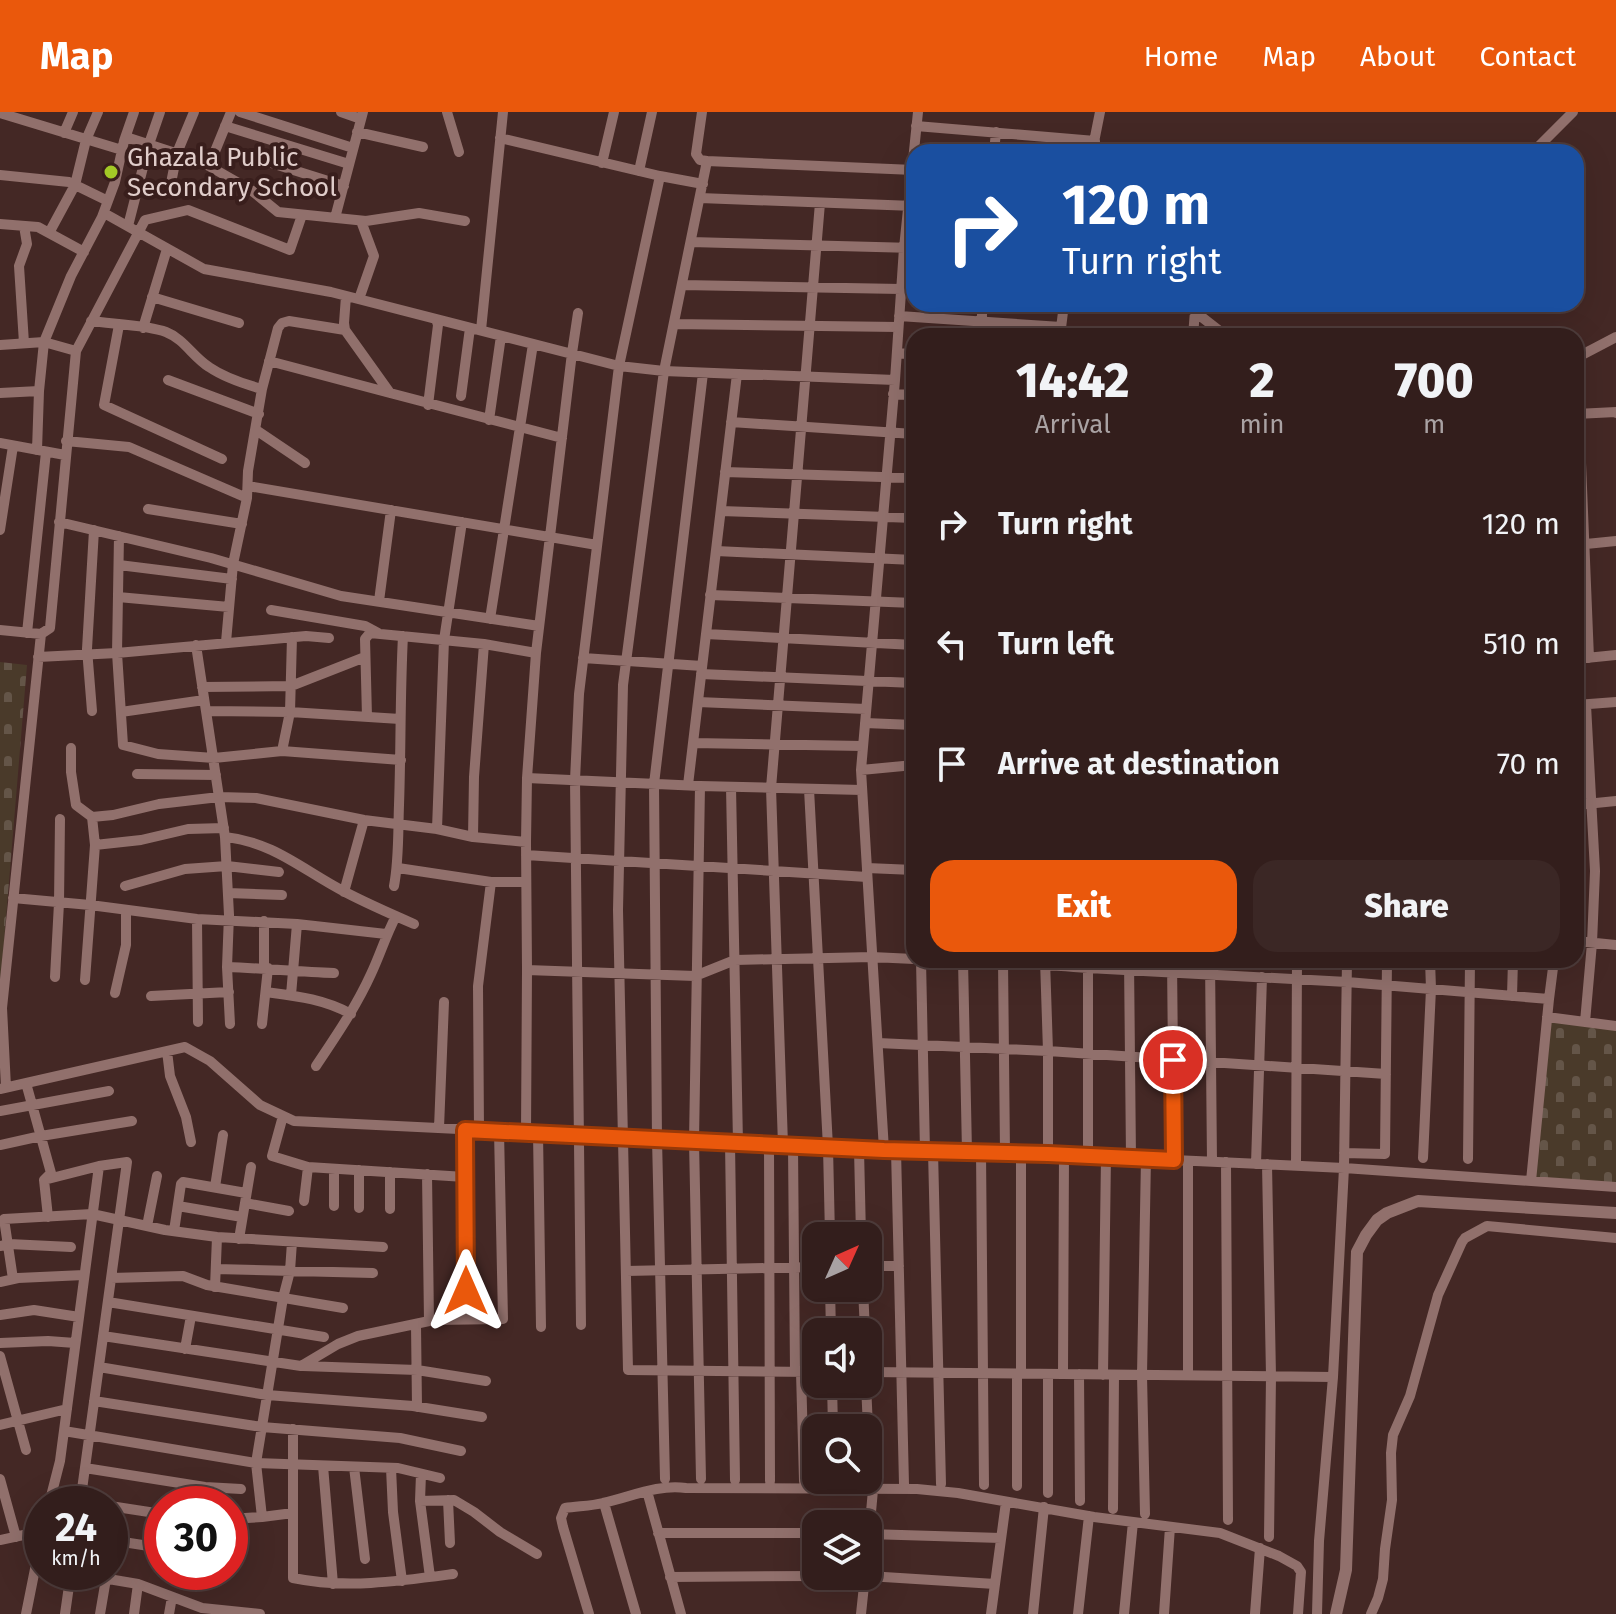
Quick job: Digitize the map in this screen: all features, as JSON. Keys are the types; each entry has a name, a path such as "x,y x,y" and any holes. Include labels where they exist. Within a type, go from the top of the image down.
{"street":[{"path":"64,133 73,112"},
{"path":"49,233 75,185 86,140 98,112"},
{"path":"27,633 41,451 39,391 44,342 71,276 104,213 134,112"},
{"path":"128,226 160,112"},
{"path":"170,188 177,153 194,112"},
{"path":"209,166 231,112"},
{"path":"240,112 353,148"},
{"path":"335,218 362,115 341,112"},
{"path":"447,112 459,152"},
{"path":"461,396 475,329 503,112"},
{"path":"602,163 614,112"},
{"path":"639,171 652,112"},
{"path":"702,112 696,154 700,160 906,170"},
{"path":"915,144 918,112"},
{"path":"1095,144 1100,112"},
{"path":"1541,144 1573,112"},
{"path":"1,114 32,117 64,133 122,150"},
{"path":"225,126 349,164"},
{"path":"916,126 996,132 1074,144"},
{"path":"357,132 423,147"},
{"path":"995,144 996,132"},
{"path":"126,137 200,161 251,190 278,212 361,221 419,213 465,221"},
{"path":"500,138 703,184"},
{"path":"252,157 344,186"},
{"path":"707,161 664,371 623,685 619,974 628,1370 802,1372"},
{"path":"0,175 69,182 108,201"},
{"path":"581,1325 575,780 579,694 619,366 660,176"},
{"path":"700,198 906,206"},
{"path":"802,1445 771,788 820,203"},
{"path":"0,630 41,634 50,628 76,351 145,220 188,210 290,250 302,215"},
{"path":"104,213 204,269 306,286 619,366 703,373 895,380"},
{"path":"359,299 374,256 361,221"},
{"path":"0,224 38,227 84,252"},
{"path":"24,226 27,244 19,266 24,343"},
{"path":"691,242 906,248"},
{"path":"143,328 167,249"},
{"path":"904,1484 899,1266 878,1043 861,770 901,284 906,262"},
{"path":"682,285 813,287 906,282"},
{"path":"346,296 345,330 390,393"},
{"path":"152,297 239,323"},
{"path":"981,328 982,312"},
{"path":"1196,312 1216,328"},
{"path":"526,1133 527,778 536,653 578,313"},
{"path":"428,405 438,325 436,319"},
{"path":"91,321 164,331 181,339 209,367 262,389"},
{"path":"226,642 233,564 247,498 248,471 262,389 278,328 289,321 345,330"},
{"path":"674,324 810,326 981,322 1028,328"},
{"path":"119,325 104,405 222,459"},
{"path":"489,420 501,336"},
{"path":"1584,354 1616,337"},
{"path":"0,345 44,342 76,351"},
{"path":"490,619 533,344"},
{"path":"897,353 906,354"},
{"path":"269,361 562,438"},
{"path":"665,1479 657,1139 654,784 703,373"},
{"path":"688,785 737,374"},
{"path":"168,380 259,414"},
{"path":"0,393 39,391"},
{"path":"893,394 906,395"},
{"path":"1584,414 1616,413"},
{"path":"731,422 906,434"},
{"path":"256,430 305,463"},
{"path":"66,441 129,447 247,498"},
{"path":"0,443 65,455"},
{"path":"0,530 13,446"},
{"path":"725,472 906,478"},
{"path":"248,486 597,545"},
{"path":"148,509 242,524"},
{"path":"379,601 391,510"},
{"path":"721,511 906,517"},
{"path":"59,522 233,564 341,596 539,626"},
{"path":"437,829 444,640 462,522"},
{"path":"92,711 87,649 94,530"},
{"path":"119,536 117,653 123,745 158,754 214,758 282,751 401,760"},
{"path":"1584,544 1616,541"},
{"path":"716,551 906,560"},
{"path":"119,565 232,579"},
{"path":"710,595 906,603"},
{"path":"1584,595 1589,658"},
{"path":"118,597 229,607"},
{"path":"271,610 365,626 380,634"},
{"path":"367,717 365,639 370,633 484,644 536,653"},
{"path":"41,634 2,1008 3,1088 185,1047 210,1061 260,1105 294,1121 859,1149 1106,1156 1344,1168 1616,1187"},
{"path":"706,634 906,645"},
{"path":"38,657 306,636 329,638"},
{"path":"394,886 398,868 403,636"},
{"path":"282,751 290,712 292,637"},
{"path":"473,837 474,777 484,644"},
{"path":"196,645 225,833 230,1024"},
{"path":"1584,658 1616,655"},
{"path":"202,687 291,686 365,657"},
{"path":"583,658 780,677 906,683"},
{"path":"698,702 866,709"},
{"path":"1584,705 1616,702"},
{"path":"121,712 205,706 400,719"},
{"path":"865,723 906,725"},
{"path":"1584,734 1595,871 1585,1022"},
{"path":"693,743 863,746"},
{"path":"71,748 76,805 92,817 159,804 219,797 256,798 364,820 526,842"},
{"path":"861,770 906,766"},
{"path":"137,774 216,775"},
{"path":"527,778 862,790"},
{"path":"700,786 694,1141 701,1479"},
{"path":"731,787 735,960 732,1269 735,1480"},
{"path":"809,789 830,1222"},
{"path":"1584,804 1616,801"},
{"path":"85,980 95,845 92,817"},
{"path":"55,977 60,819"},
{"path":"344,892 364,820"},
{"path":"95,845 141,840 188,829 225,833 273,849 344,892 414,924"},
{"path":"526,855 814,873 906,870"},
{"path":"125,886 185,869 227,866 279,872"},
{"path":"398,868 491,882 526,882"},
{"path":"479,1130 478,986 491,882"},
{"path":"228,893 282,895"},
{"path":"13,898 197,919 264,921 386,934"},
{"path":"115,993 126,945 126,910"},
{"path":"316,1066 351,1014 396,916"},
{"path":"197,919 198,1022"},
{"path":"262,1024 266,992 264,921"},
{"path":"291,995 297,924"},
{"path":"1584,942 1616,945"},
{"path":"527,970 695,976 735,960 906,959"},
{"path":"227,967 334,973"},
{"path":"924,968 923,1045 941,1484"},
{"path":"963,968 967,1152"},
{"path":"1003,968 1005,1153"},
{"path":"1046,968 1048,1154"},
{"path":"1088,968 1088,1156"},
{"path":"1129,968 1131,1158"},
{"path":"1145,968 1172,973 1347,982 1549,999"},
{"path":"1172,968 1174,1160"},
{"path":"1210,968 1212,1162"},
{"path":"1296,1166 1297,968"},
{"path":"1317,1614 1319,1541 1333,1377 1344,1168 1347,968"},
{"path":"1344,1153 1385,1154 1387,968"},
{"path":"1423,1158 1430,968"},
{"path":"1468,1159 1470,968"},
{"path":"1512,996 1513,968"},
{"path":"1531,1181 1553,968"},
{"path":"1262,977 1259,1065 1271,1376 1269,1537"},
{"path":"151,996 229,992"},
{"path":"266,992 322,1001 351,1014"},
{"path":"439,1128 444,1002"},
{"path":"1547,1017 1616,1026"},
{"path":"878,1043 1386,1074"},
{"path":"167,1051 170,1076 186,1117 191,1142"},
{"path":"26,1083 51,1173 44,1180"},
{"path":"0,1111 109,1091"},
{"path":"283,1116 272,1156 308,1167 465,1177"},
{"path":"0,1145 132,1121"},
{"path":"465,1130 466,1320"},
{"path":"301,1366 358,1336 429,1321 503,1319 499,1131"},
{"path":"538,1133 541,1327"},
{"path":"215,1187 223,1135"},
{"path":"769,1145 770,1481"},
{"path":"859,1149 861,1222"},
{"path":"981,1152 984,1485"},
{"path":"1017,1486 1021,1153"},
{"path":"1063,1374 1064,1154"},
{"path":"1106,1156 1113,1509"},
{"path":"1145,1514 1142,1375 1146,1158"},
{"path":"1188,1161 1188,1375"},
{"path":"44,1180 127,1162 82,1486"},
{"path":"1226,1162 1228,1520"},
{"path":"54,1486 60,1461 99,1166"},
{"path":"239,1239 251,1167"},
{"path":"304,1201 308,1167"},
{"path":"334,1169 334,1206"},
{"path":"359,1170 359,1208"},
{"path":"390,1172 390,1209"},
{"path":"427,1174 429,1321"},
{"path":"147,1226 157,1176"},
{"path":"44,1180 48,1217"},
{"path":"174,1231 183,1182 215,1187 289,1211"},
{"path":"1336,1614 1346,1570 1357,1252 1366,1235 1377,1220 1387,1213 1418,1201 1616,1213"},
{"path":"178,1206 242,1217"},
{"path":"13,1279 5,1245 4,1219 92,1214 217,1237 383,1247"},
{"path":"1371,1614 1383,1579 1392,1500 1393,1435 1410,1396 1438,1295 1462,1242 1487,1226 1616,1238"},
{"path":"215,1287 217,1237"},
{"path":"262,1517 256,1463 290,1271 292,1242"},
{"path":"5,1245 71,1247"},
{"path":"882,1266 899,1266"},
{"path":"626,1271 802,1268"},
{"path":"216,1269 373,1273"},
{"path":"0,1282 84,1275"},
{"path":"111,1278 183,1276 215,1287 343,1308"},
{"path":"108,1302 324,1337"},
{"path":"0,1315 34,1310 79,1317"},
{"path":"185,1349 191,1316"},
{"path":"416,1325 417,1407"},
{"path":"103,1336 301,1366 417,1370 486,1381"},
{"path":"0,1343 75,1343"},
{"path":"0,1356 26,1450"},
{"path":"99,1367 267,1395 417,1407 482,1417"},
{"path":"882,1372 1333,1377"},
{"path":"1048,1374 1048,1493"},
{"path":"1079,1374 1080,1501"},
{"path":"94,1401 262,1427 400,1438 461,1451"},
{"path":"0,1425 67,1409"},
{"path":"293,1429 293,1578 333,1584 402,1581 453,1574"},
{"path":"64,1431 256,1463 391,1468 440,1478"},
{"path":"323,1466 333,1584"},
{"path":"354,1467 365,1559"},
{"path":"85,1468 199,1486"},
{"path":"391,1468 402,1581"},
{"path":"421,1474 420,1501 430,1577"},
{"path":"0,1479 16,1537"},
{"path":"589,1614 561,1518 565,1508 604,1503 673,1486 802,1487"},
{"path":"882,1487 958,1493 1089,1516 1220,1533 1297,1566 1301,1572 1298,1614"},
{"path":"647,1491 681,1614"},
{"path":"448,1500 450,1543"},
{"path":"420,1501 454,1500 537,1554"},
{"path":"991,1614 1006,1502"},
{"path":"604,1503 636,1614"},
{"path":"1033,1614 1044,1507"},
{"path":"248,1518 293,1513"},
{"path":"1078,1614 1089,1516"},
{"path":"1124,1614 1133,1522"},
{"path":"1164,1614 1170,1527"},
{"path":"658,1533 802,1533"},
{"path":"0,1540 24,1535"},
{"path":"882,1538 1001,1538"},
{"path":"1255,1614 1260,1548"},
{"path":"670,1577 802,1576"},
{"path":"882,1577 995,1584"},
{"path":"128,1582 202,1611 260,1614"},
{"path":"134,1614 138,1584"},
{"path":"26,1614 33,1590"},
{"path":"65,1614 67,1590"},
{"path":"100,1614 104,1590"},
{"path":"861,1614 864,1590"},
{"path":"169,1614 172,1597"}],"green space":[{"path":"0,662 27,665 0,990"},
{"path":"1547,1017 1616,1026 1616,1187 1531,1181"}],"place":[{"name":"Ghazala Public Secondary School","path":"111,172"}],"route":[{"path":"466,1291 465,1130 1174,1160 1173,1060"}]}
